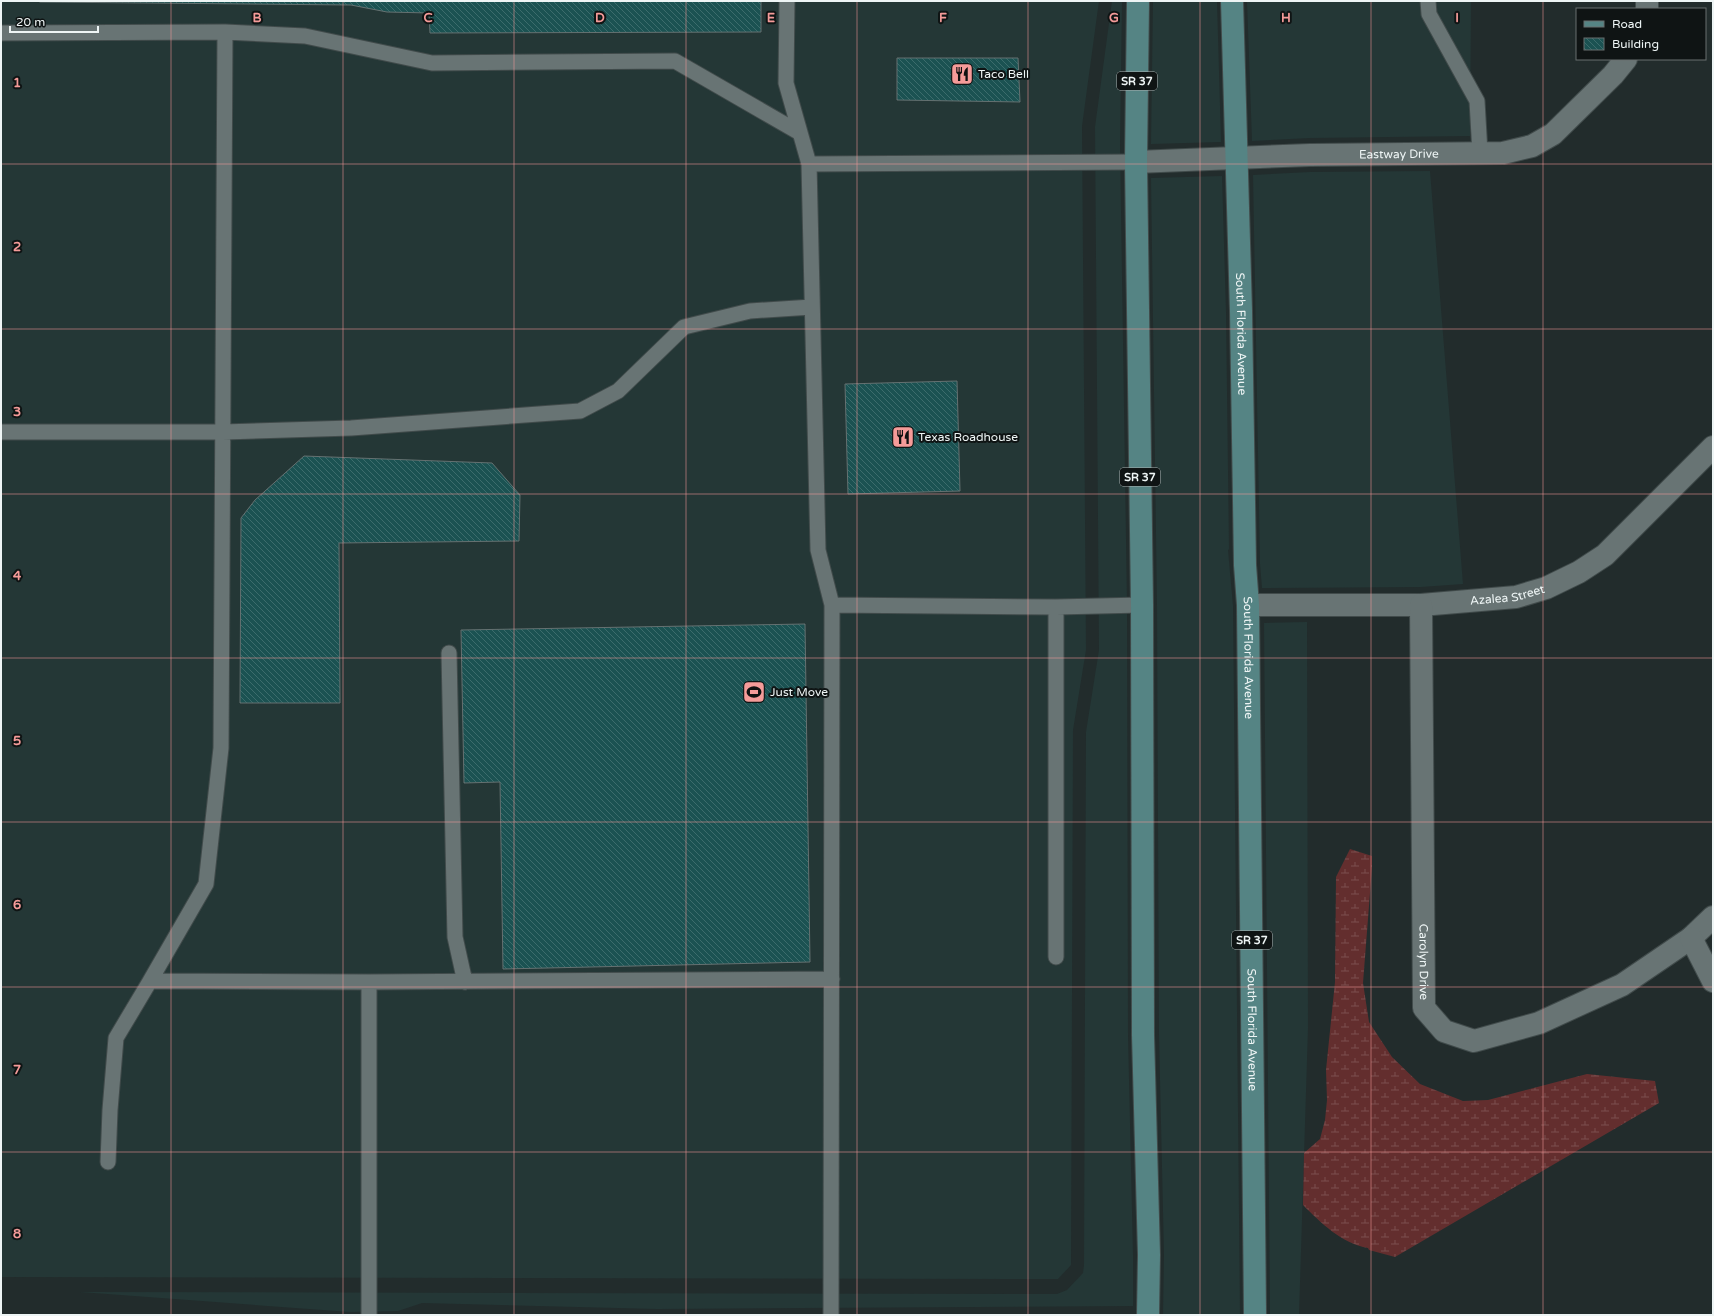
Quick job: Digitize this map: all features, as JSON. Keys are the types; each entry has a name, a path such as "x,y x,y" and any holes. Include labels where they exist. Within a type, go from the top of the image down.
{"main road":[{"name":"SR 37","path":"1138,1 1136,162 1142,605 1143,1035 1149,1255 1148,1315"},
{"name":"South Florida Avenue","path":"1232,1 1237,159 1245,565 1248,606 1255,1315"}],"street":[{"name":"Eastway Drive","path":"1136,162 1310,155 1503,153 1532,146 1553,134 1613,75 1625,60"},
{"name":"Azalea Street","path":"1248,606 1422,604 1516,597 1546,588 1579,572 1605,555 1713,447"},
{"name":"Carolyn Drive","path":"1422,604 1424,1008 1444,1031 1474,1041 1539,1023 1622,985 1691,938 1713,917"},
{"path":"1691,938 1713,981"}],"lane":[{"path":"787,1 786,83 809,164 818,550 832,606 831,1315"},
{"path":"1428,1 1429,14 1477,101 1480,153"},
{"path":"1,33 225,32 305,36 432,62 675,61 800,133"},
{"path":"108,1162 110,1110 116,1038 206,884 221,748 225,32"},
{"path":"809,164 1136,162"},
{"path":"1,432 223,432 351,428 580,412 618,391 684,327 750,311 812,307"},
{"path":"832,606 1056,607 1142,605"},
{"path":"1056,607 1056,957"},
{"path":"449,653 455,937 465,982"},
{"path":"150,981 465,982 832,979"},
{"path":"369,982 369,1315"}],"shaded area":[{"path":"1,1 1099,1 1082,126 1086,650 1073,730 1071,1265 1058,1279 1,1277"},
{"path":"1112,1 1122,1 1120,145 1127,605 1128,1035 1133,1306 657,1309 422,1303 398,1311 350,1312 80,1292 1057,1294 1067,1290 1083,1273 1086,732 1099,650 1095,127"},
{"path":"1153,1 1217,1 1221,142 1151,144"},
{"path":"1247,1 1471,1 1470,136 1310,138 1252,141"},
{"path":"1430,171 1463,584 1421,587 1262,588 1260,564 1253,175 1310,172"},
{"path":"1222,176 1226,312 1228,550 1233,606 1240,1315 1163,1315 1164,1255 1159,1035 1157,605 1151,178"},
{"path":"1307,622 1308,1028 1299,1315 1270,1315 1264,623"}],"green space":[{"path":"1350,849 1372,856 1363,983 1369,1022 1392,1057 1420,1084 1463,1101 1488,1100 1587,1074 1655,1081 1659,1103 1395,1257 1369,1250 1368,1248 1349,1242 1340,1237 1317,1219 1303,1205 1304,1153 1320,1139 1325,1120 1327,1100 1326,1070 1335,982 1336,877"}],"building":[{"path":"38,1 761,1 761,32 430,33 429,13 387,12 351,5"},
{"path":"897,58 1018,58 1020,102 897,100"},
{"name":"Texas Roadhouse","path":"957,381 960,491 848,494 845,384"},
{"path":"304,456 492,463 520,495 519,541 339,543 340,703 240,703 241,518 255,500"},
{"path":"805,624 810,962 503,969 500,782 464,783 461,630"}],"place":[{"name":"Taco Bell","path":"962,74"},
{"name":"Texas Roadhouse","path":"903,437"},
{"name":"Just Move","path":"754,692"}]}
